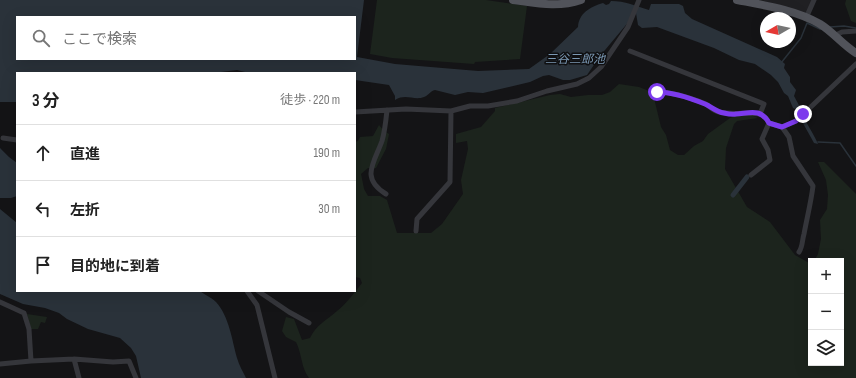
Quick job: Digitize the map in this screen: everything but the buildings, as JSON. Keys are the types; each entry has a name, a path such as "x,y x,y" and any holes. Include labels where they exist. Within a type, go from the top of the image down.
{"main road":[{"path":"513,0 551,5 568,4 581,0"},
{"path":"737,0 763,5 806,18 819,24 856,53"}],"street":[{"path":"806,18 814,0"},
{"path":"356,112 406,109 451,111 470,106 488,106 517,101 546,91 577,84 589,78 601,67 624,33 638,2"},
{"path":"834,36 842,32 856,30"},
{"path":"630,51 764,104 760,114"},
{"path":"657,92 667,92 687,97 706,105 717,112 736,114 749,112 760,114 766,118 769,123 782,127 796,121 856,64"},
{"path":"386,194 375,186 370,173 382,140 387,110"},
{"path":"416,231 417,219 450,182 451,111"},
{"path":"751,175 770,160 768,150 762,139 769,123"},
{"path":"782,127 789,138 793,156 813,186 807,222 799,252"},
{"path":"3,138 16,140"},
{"path":"250,292 257,305 275,378"},
{"path":"259,292 289,312 309,323"},
{"path":"0,302 24,313 29,329 31,361"},
{"path":"74,359 79,378"},
{"path":"0,364 74,359 112,362 129,361 136,378"}],"shaded area":[{"path":"377,0 486,0 527,6 520,59 475,62 474,64 392,58 370,54"},
{"path":"761,0 812,0 807,12 804,15"},
{"path":"846,0 856,0 856,23 851,21 845,4"},
{"path":"619,84 639,87 649,91 654,98 661,127 666,135 670,150 678,155 684,155 694,146 703,141 708,134 730,118 740,115 751,115 758,118 737,121 734,124 726,148 725,169 747,207 770,222 795,255 808,262 808,366 844,366 844,258 816,258 821,239 820,220 827,209 828,195 826,180 818,162 824,162 856,194 856,378 309,378 304,370 296,342 286,337 282,331 286,317 294,319 302,340 310,338 312,333 319,326 344,305 362,283 360,278 356,277 356,142 360,137 373,136 379,125 389,134 386,149 376,168 368,168 361,174 364,189 368,196 380,196 387,200 397,233 431,233 442,224 463,194 461,180 468,149 467,141 456,143 456,134 481,127 495,111 495,108 550,95 560,94 571,97 602,95 610,92"},
{"path":"27,314 47,317 45,323 41,322 38,329 31,329"}],"water":[{"name":"三谷三郎池","path":"0,0 364,0 357,57 395,64 478,71 529,69 550,54 578,27 580,18 586,11 603,3 606,5 611,1 621,2 649,10 651,4 679,4 683,6 685,13 692,19 777,57 785,64 784,68 790,77 790,82 796,90 794,96 801,109 800,113 818,144 814,143 795,109 793,108 788,96 784,93 778,82 771,75 755,64 739,60 714,48 657,27 642,28 638,25 636,13 600,56 587,75 570,80 563,80 549,75 543,76 530,82 483,93 468,92 455,95 435,90 420,98 403,97 395,100 395,96 389,85 356,80 356,72 245,72 237,70 221,72 16,72 16,102 0,102"},
{"path":"0,148 16,162 16,196 0,198"},
{"path":"0,209 16,222 16,292 202,292 216,302 224,314 230,328 238,361 246,378 141,378 136,356 131,348 120,338 88,329 67,319 59,313 45,308 23,304 0,294"}],"waterway":[{"path":"781,63 801,38 807,23 822,29"},
{"path":"830,27 844,26 856,28"},
{"path":"818,142 840,143 856,166"},
{"path":"733,195 747,177"}],"route":[{"path":"657,92 667,92 687,97 706,105 717,112 736,114 749,112 760,114 766,118 769,123 782,127 796,121 803,114"}]}
